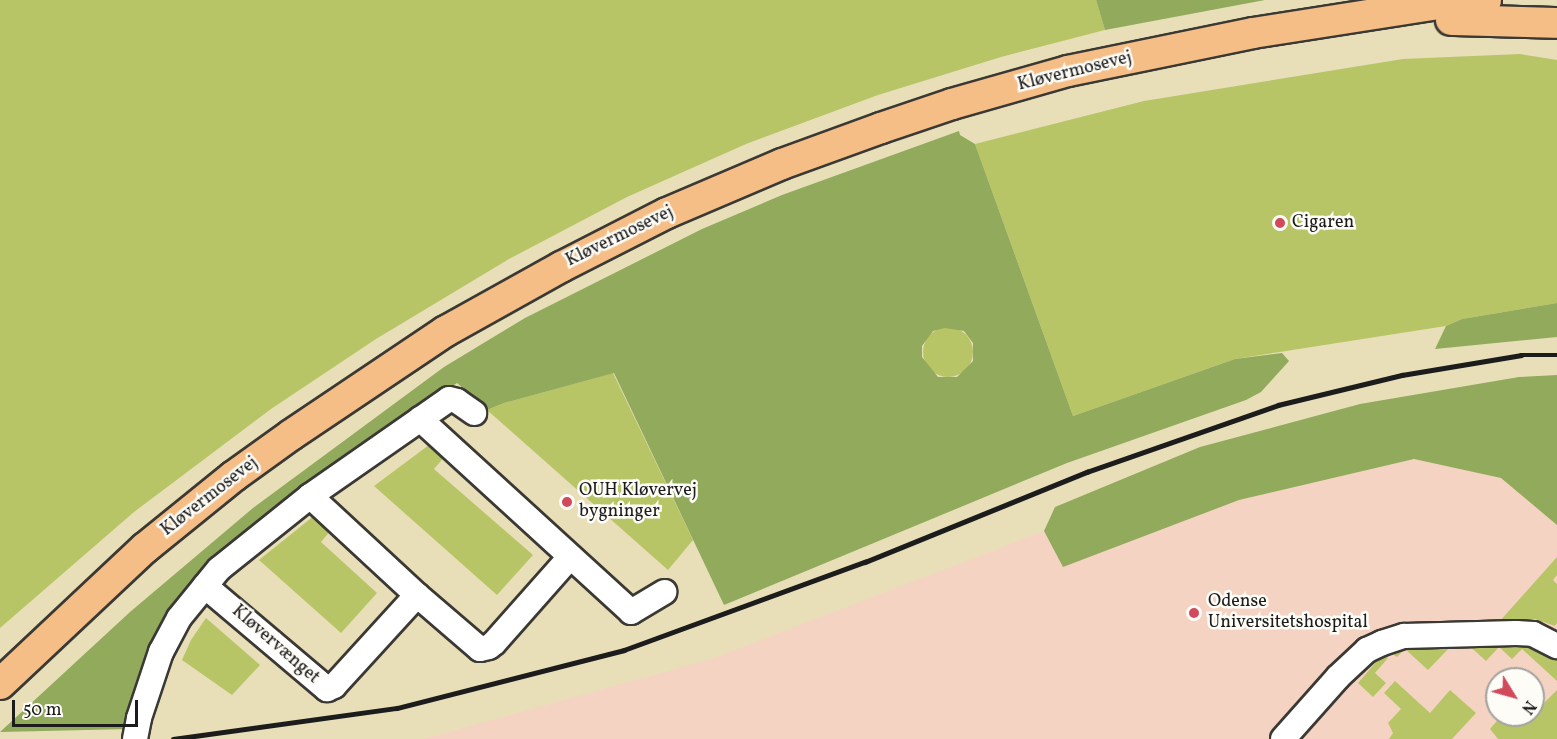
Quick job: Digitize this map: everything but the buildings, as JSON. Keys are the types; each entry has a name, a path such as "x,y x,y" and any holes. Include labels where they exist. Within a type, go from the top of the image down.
{"main road":[{"name":"Kløvermosevej","path":"0,684 153,542 234,476 291,435 446,331 561,267 667,213 793,160 952,104 1068,71 1253,33 1452,2 1486,0"},
{"path":"1525,21 1557,15"},
{"name":"Kløvermosevej","path":"1352,19 1557,23"},
{"path":"1525,21 1557,32"}],"street":[{"path":"135,739 146,695 161,652 179,618 231,558 310,496 452,399 474,413"},
{"path":"420,419 631,612 664,592"},
{"path":"310,496 417,595 484,649 494,643 570,557"},
{"name":"Kløvervænget","path":"205,586 327,689 334,686 417,595"},
{"path":"1283,739 1338,677 1367,650 1382,642 1404,636 1516,633 1533,634 1557,646"}],"shaded area":[{"name":"Odense Universitetshospital","path":"1414,459 1501,478 1557,525 1557,739 424,739 711,659 1044,531 1064,566 1239,500"}],"green space":[{"path":"0,0 1096,0 1105,30 1001,57 878,95 746,144 627,197 509,259 376,339 271,409 134,512 0,628"},
{"path":"1096,0 1265,0 1105,30"},
{"name":"Cigaren","path":"1520,54 1557,60 1557,303 1462,319 1446,326 1235,359 1073,416 975,144 1144,101 1403,59"},
{"path":"959,131 960,135 975,144 1073,416 1235,359 1282,353 1289,361 1261,392 1246,400 1067,463 724,605 614,373 504,403 487,410 457,383 419,408 210,570 130,729 0,732 130,612 253,508 444,367 525,318 702,229 782,195","holes":["945,328 964,331 973,343 973,361 957,377 938,377 922,357 922,346 933,331"]},
{"path":"1557,303 1557,337 1435,349 1446,326 1462,319"},
{"path":"948,327 966,334 973,352 966,370 948,377 930,370 923,352 930,334"},
{"path":"613,373 693,540 668,570 487,410 504,403"},
{"path":"1557,375 1557,525 1501,478 1414,459 1239,500 1063,567 1044,531 1055,507 1200,447 1360,404 1519,377"},
{"path":"433,442 446,455 434,469 533,555 497,595 374,486"},
{"path":"315,515 331,530 321,542 377,593 341,633 259,560"},
{"path":"1557,557 1557,575 1553,580 1557,584 1557,623 1555,626 1535,619 1523,621 1517,625 1499,622"},
{"path":"206,618 260,665 232,695 182,660 191,640"},
{"path":"1524,638 1557,654 1557,681 1545,670 1545,667 1542,667 1522,649 1512,659 1499,647 1486,661 1464,641"},
{"path":"1452,645 1428,670 1405,649 1397,657 1384,648"},
{"path":"1383,654 1388,658 1375,673 1386,683 1373,697 1358,683"},
{"path":"1395,681 1430,713 1450,690 1476,713 1452,739 1389,739 1393,733 1388,723 1401,709 1384,693"},
{"path":"1557,690 1557,739 1498,739 1490,729 1492,727 1545,727 1545,702"}],"railway":[{"path":"173,739 397,708 624,650 865,562 1087,472 1278,405 1402,375 1521,355 1557,355"}],"place":[{"name":"Cigaren","path":"1280,223"},
{"name":"OUH Kløvervej bygninger","path":"567,502"},
{"name":"Odense Universitetshospital","path":"1194,613"}]}
